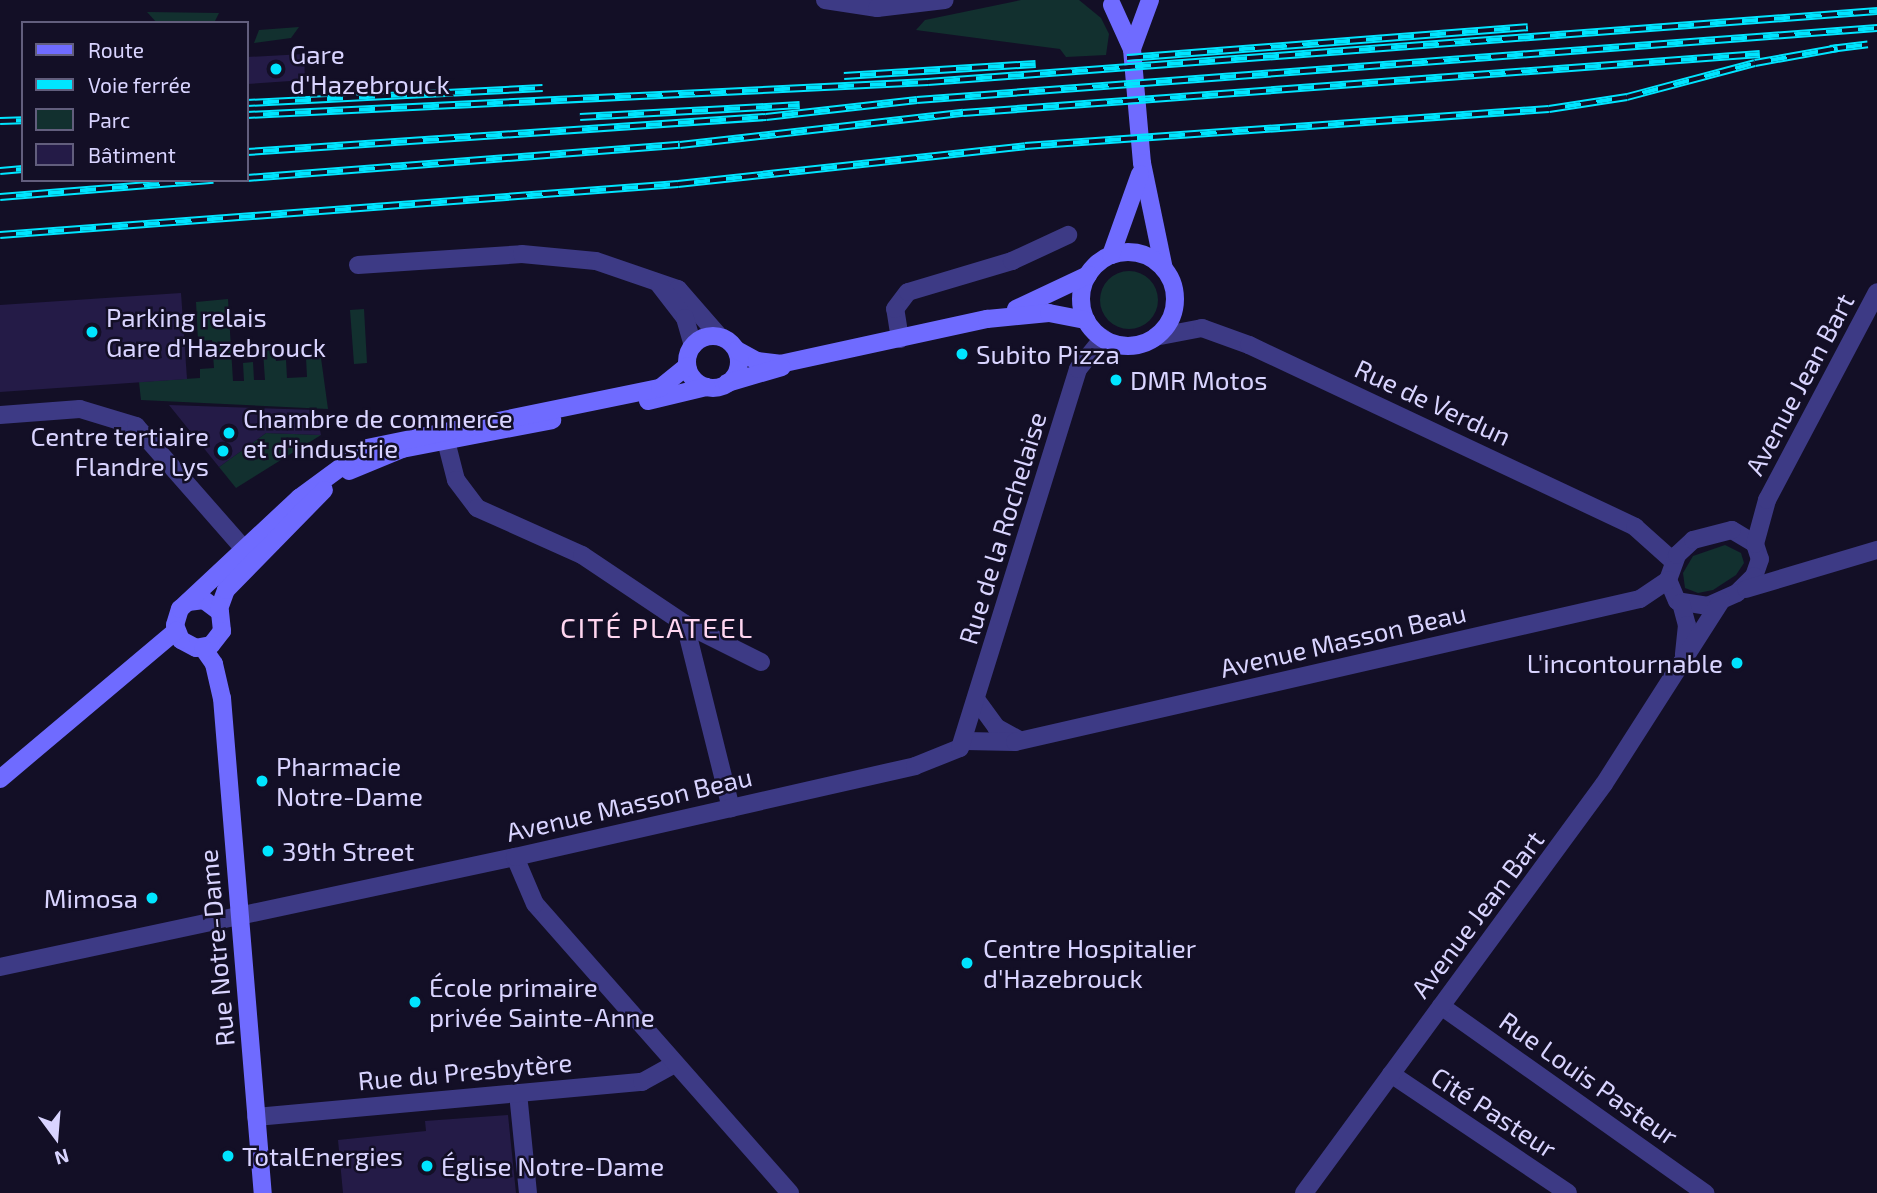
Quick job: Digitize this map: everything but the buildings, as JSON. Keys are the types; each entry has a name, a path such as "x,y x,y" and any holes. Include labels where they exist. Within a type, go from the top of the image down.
{"main road":[{"path":"1088,275 1082,294 1086,320 1103,338 1130,346 1155,337 1170,319 1175,302 1164,269 1142,163 1132,49 1148,0 1107,3 1132,49"},
{"path":"987,319 1049,297 1088,275 1111,255 1132,207 1142,163"},
{"path":"1111,255 1142,254 1164,269"},
{"path":"795,362 769,364 737,350 719,336 705,337 693,346 687,366 660,387 367,447 331,470 188,602 177,615 176,631 186,645 203,648 221,634 219,609 226,590 337,478 385,454 727,383 795,362 987,319 1048,313 1086,320"},
{"path":"727,383 738,369 737,350"},
{"path":"687,366 706,387"},
{"path":"188,602 204,600 219,609"},
{"path":"0,779 176,631"},
{"name":"Rue Notre-Dame","path":"221,634 222,698 263,1193"},
{"name":"Rue Notre-Dame","path":"203,648 214,664 222,698"}],"street":[{"path":"825,0 877,8 944,0"},
{"path":"900,338 895,309 908,292 1002,264 1068,235"},
{"path":"358,265 540,254 615,265 653,278 687,296 719,336"},
{"path":"653,278 680,309 693,346"},
{"name":"Avenue Jean Bart","path":"1757,550 1767,500 1877,292"},
{"name":"Rue de Verdun","path":"1155,337 1202,328 1249,345 1635,527 1673,561"},
{"name":"Rue de la Rochelaise","path":"966,741 1078,369 1103,338"},
{"path":"0,415 80,408 136,426 245,550"},
{"path":"446,441 456,480 477,508 570,548 685,624 761,662"},
{"name":"Avenue Jean Bart","path":"1722,531 1767,500"},
{"path":"1805,569 1774,566 1741,532 1722,531 1693,540 1673,561 1668,580 1681,603 1702,607 1805,569 1877,550"},
{"path":"1729,597 1754,576 1757,550"},
{"name":"Avenue Masson Beau","path":"0,967 515,857 936,761 966,741 1025,740 1640,598 1668,580"},
{"name":"Avenue Jean Bart","path":"1304,1193 1381,1096 1391,1074 1599,791 1684,659 1729,597"},
{"name":"Avenue Jean Bart","path":"1681,603 1687,625 1684,659"},
{"path":"685,624 731,808"},
{"path":"978,702 1000,731 1025,740"},
{"path":"515,857 535,904 790,1193"},
{"name":"Rue Louis Pasteur","path":"1441,1006 1705,1193"},
{"name":"Rue du Presbytère","path":"256,1116 642,1082 675,1064"},
{"name":"Cité Pasteur","path":"1391,1074 1568,1193"},
{"path":"518,1093 528,1193"}],"green space":[{"path":"1021,0 1079,0 1101,18 1109,34 1106,55 1066,57 1060,49 916,30 925,20"},
{"path":"147,12 219,13 215,21 155,21"},
{"path":"299,27 291,38 254,43 259,30"},
{"path":"1129,271 1145,276 1153,284 1158,300 1153,316 1145,324 1129,329 1113,324 1105,316 1100,300 1105,284 1113,276"},
{"path":"228,299 233,381 244,381 243,363 253,362 254,380 265,380 263,351 275,350 276,361 286,360 287,378 307,377 306,358 321,358 328,409 141,400 139,382 200,378 200,369 214,368 212,340 198,341 196,302"},
{"path":"364,309 367,363 354,364 350,310"},
{"path":"266,433 321,435 236,488 219,467"},
{"path":"1725,545 1741,553 1744,563 1736,575 1713,590 1698,593 1685,588 1683,573 1693,556"}],"railway":[{"path":"248,115 928,82 1877,11"},
{"path":"1127,58 1528,27"},
{"path":"248,152 766,117 917,100 1877,28"},
{"path":"1830,49 1868,44"},
{"path":"0,235 678,184 1025,146 1549,109 1627,97 1755,63 1838,48"},
{"path":"248,178 680,145 963,113 1760,54"},
{"path":"844,76 1036,64"},
{"path":"248,103 543,88"},
{"path":"580,117 800,105"},
{"path":"0,121 21,120"},
{"path":"0,171 21,169"},
{"path":"0,197 188,182"}],"place":[{"name":"Gare d'Hazebrouck","path":"276,69"},
{"name":"Parking relais Gare d'Hazebrouck","path":"92,332"},
{"name":"Subito Pizza","path":"962,354"},
{"name":"DMR Motos","path":"1116,380"},
{"name":"Chambre de commerce et d'industrie","path":"229,433"},
{"name":"Centre tertiaire Flandre Lys","path":"223,451"},
{"name":"L'incontournable","path":"1737,663"},
{"name":"Pharmacie Notre-Dame","path":"262,781"},
{"name":"39th Street","path":"268,851"},
{"name":"Mimosa","path":"152,898"},
{"name":"Centre Hospitalier d'Hazebrouck","path":"967,963"},
{"name":"École primaire privée Sainte-Anne","path":"415,1002"},
{"name":"TotalEnergies","path":"228,1156"},
{"name":"Église Notre-Dame","path":"427,1166"}],"district":[{"name":"CITÉ PLATEEL","path":"657,627"}]}
